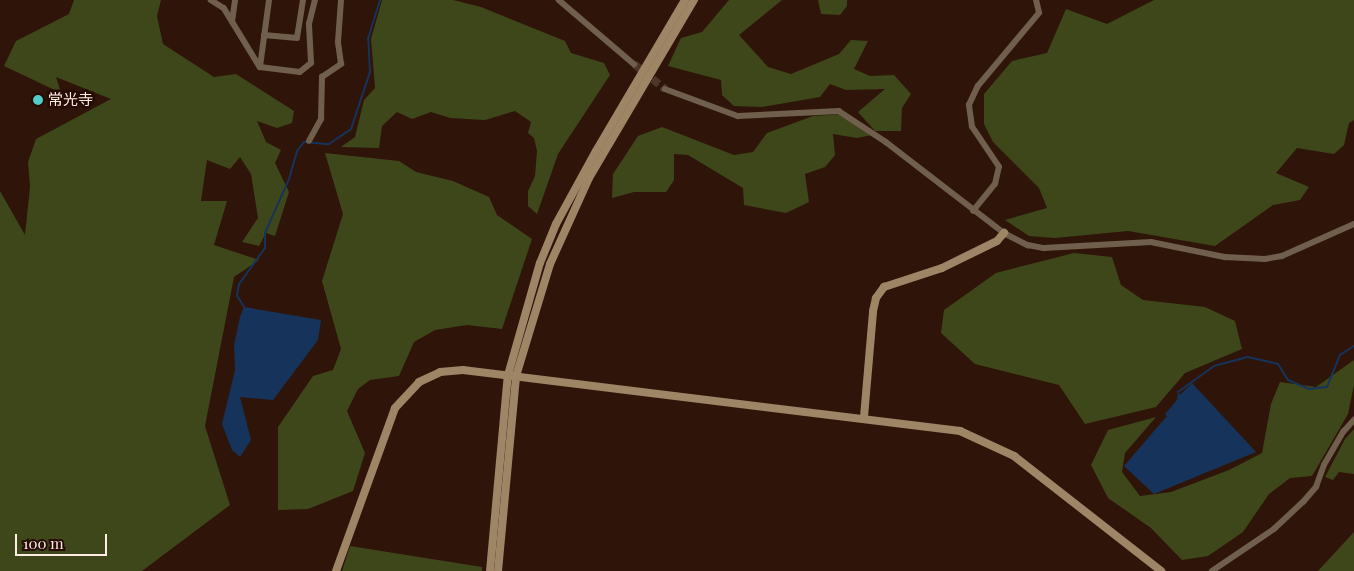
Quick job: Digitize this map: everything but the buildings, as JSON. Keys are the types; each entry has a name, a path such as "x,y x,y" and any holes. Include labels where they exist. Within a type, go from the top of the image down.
{"street":[{"path":"211,0 224,8 260,67"},
{"path":"232,22 235,0"},
{"path":"260,67 269,0"},
{"path":"264,34 297,38 303,0"},
{"path":"260,67 300,72 310,66 309,24 315,0"},
{"path":"309,141 321,119 322,77 341,64 338,42 341,0"},
{"path":"559,0 634,64"},
{"path":"490,571 512,375 534,280 556,224 685,0"},
{"path":"498,571 512,375 564,228 590,178 694,0"},
{"path":"973,211 995,184 999,168 972,127 969,105 978,86 1039,12 1036,0"},
{"path":"665,89 738,116 838,111 886,142 973,211 1004,233 1028,245 1044,248 1151,242 1225,258 1265,259 1282,256 1354,224"},
{"path":"864,417 872,311 876,298 884,288 942,268 997,241 1004,233"},
{"path":"336,571 388,424 401,399 420,382 440,372 463,370 864,417 960,431 1000,448 1162,571"},
{"path":"1212,571 1274,529 1303,502 1316,486 1324,466 1344,431 1354,420"}],"green space":[{"path":"74,0 161,0 157,16 163,44 214,77 236,74 294,111 292,123 277,128 257,121 266,142 281,150 275,163 289,192 275,236 266,233 259,246 242,242 258,218 251,174 240,157 230,169 207,160 201,201 227,201 214,245 259,260 234,277 205,426 230,505 142,571 0,571 0,191 25,235 30,187 28,162 36,139 111,99 56,77 61,93 4,66 16,41 69,14"},
{"path":"382,0 453,0 481,7 565,41 571,53 604,63 610,75 558,154 537,214 528,206 528,191 535,176 537,151 534,138 528,133 531,122 515,111 485,120 450,118 431,112 412,119 397,112 382,126 379,148 341,147 355,137 364,100 375,88 371,39"},
{"path":"729,0 782,0 739,35 768,67 791,74 839,54 851,40 868,41 854,69 870,76 894,75 911,94 902,108 901,131 875,131 858,112 885,89 846,90 830,84 820,97 762,107 734,106 722,95 721,80 668,66 681,38 702,32"},
{"path":"818,0 847,0 847,6 840,15 821,14"},
{"path":"1154,0 1354,0 1354,120 1349,123 1344,145 1334,154 1297,148 1276,173 1309,187 1300,200 1273,205 1215,246 1128,231 1055,238 1029,236 1005,220 1047,208 1039,188 993,142 984,124 984,94 1012,61 1047,53 1066,9 1107,24"},
{"path":"843,114 872,135 857,138 833,134 835,155 825,167 805,174 809,202 786,213 744,205 743,188 688,155 674,154 674,180 666,192 634,192 612,198 613,174 638,136 662,127 734,155 753,152 767,133 813,116"},
{"path":"325,153 399,161 416,172 453,181 489,197 497,215 532,239 502,329 467,325 435,330 414,342 399,376 370,380 358,389 347,411 365,453 353,491 308,509 278,510 278,427 313,376 333,370 341,349 322,281 343,214"},
{"path":"1074,253 1112,257 1121,285 1143,300 1205,307 1235,321 1242,349 1185,373 1156,407 1085,424 1059,385 975,364 941,333 944,310 996,273"},
{"path":"1354,360 1354,385 1348,414 1312,476 1290,478 1269,494 1243,532 1208,556 1182,560 1151,528 1108,498 1091,465 1108,430 1156,417 1125,453 1122,472 1140,496 1171,492 1229,470 1262,453 1271,404 1280,382 1316,387"},
{"path":"1354,429 1354,474 1339,472 1333,480 1325,477 1345,439"},
{"path":"1354,532 1354,571 1318,571"},
{"path":"350,546 482,567 482,571 342,571"}],"water":[{"path":"244,307 321,320 318,340 273,400 240,397 251,440 240,457 232,450 222,424 235,370 234,345"},
{"path":"1192,383 1256,452 1154,494 1124,466 1167,416 1165,414 1177,400 1178,392 1180,395"}],"waterway":[{"path":"244,307 237,296 239,284 265,248 265,233 289,179 297,151 304,142 329,144 351,129 370,72 368,39 380,0"},
{"path":"1178,392 1214,366 1248,357 1278,364 1288,380 1309,389 1327,387 1340,355 1354,346"}],"tunnel":[{"path":"634,64 665,89"}],"place":[{"name":"常光寺","path":"38,100"}]}
